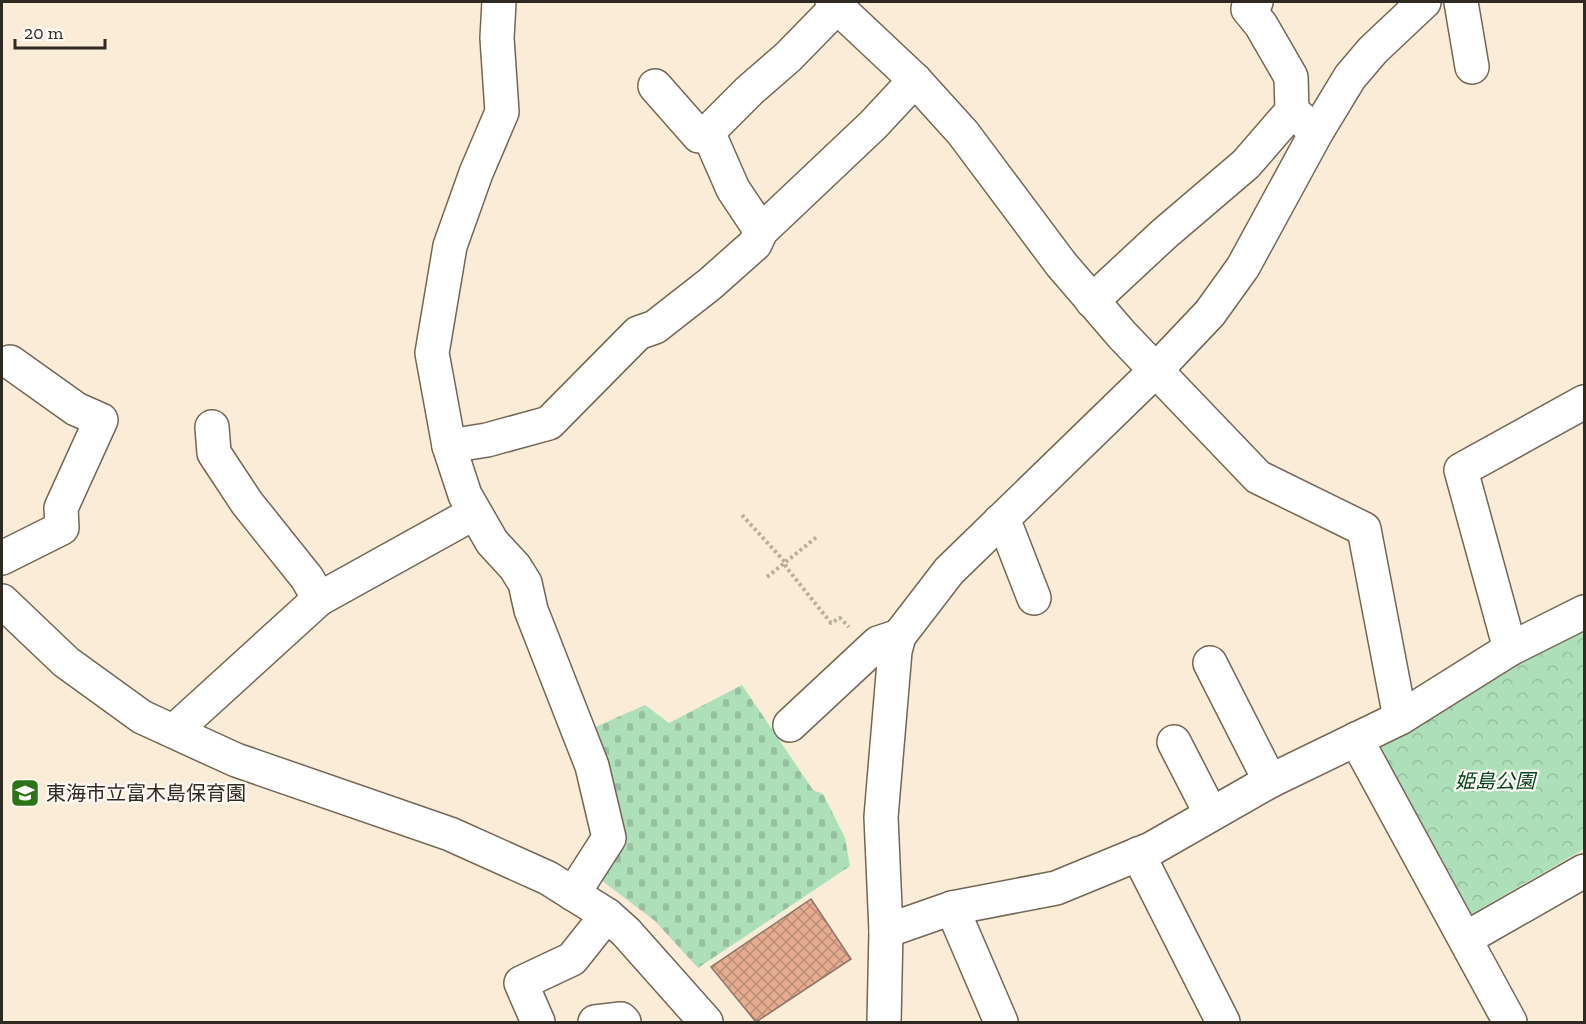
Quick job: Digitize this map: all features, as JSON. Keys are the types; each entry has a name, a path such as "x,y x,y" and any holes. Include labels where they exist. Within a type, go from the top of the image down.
{"street":[{"path":"499,2 497,38 502,112 476,173 450,246 432,353 449,446 465,495 492,542 515,567 525,583 531,610 592,766 609,838 573,894"},
{"path":"1092,301 1164,234 1246,164 1292,111 1291,77 1261,25 1248,9 1256,2"},
{"path":"884,1023 886,931 881,817 895,651 899,636 949,571 1156,370 1210,313 1243,267 1316,133 1350,77 1373,50 1424,2"},
{"path":"1461,2 1472,67"},
{"path":"655,86 699,136 708,132 750,90 788,57 834,4 915,80 963,133 1061,264 1092,301 1258,477 1364,529 1400,718"},
{"path":"449,446 487,440 549,423 638,333 655,327 710,284 755,244 761,231 873,125 915,80"},
{"path":"1292,111 1316,133"},
{"path":"708,132 733,189 761,231"},
{"path":"2,558 62,528 61,508 101,420 76,409 10,362"},
{"path":"1510,650 1461,470 1584,402"},
{"path":"212,427 214,453 247,503 307,578 319,599"},
{"path":"174,731 319,599 474,513"},
{"path":"1000,521 1008,531 1034,598"},
{"path":"6,612 66,662 142,717 236,760 450,834 548,878 607,915 626,932 706,1023"},
{"path":"886,931 952,908 1056,888 1151,849 1270,781 1400,718 1510,650 1584,612"},
{"path":"790,725 878,643 899,636"},
{"path":"1210,663 1270,781"},
{"path":"1356,739 1510,1023"},
{"path":"1174,742 1211,814"},
{"path":"1138,854 1223,1023"},
{"path":"1477,932 1584,871"},
{"path":"952,908 1001,1023"},
{"path":"538,1023 521,983 572,959 607,915"},
{"path":"595,1023 621,1019 624,1023"}],"path":[{"path":"742,515 785,562 786,567 831,623 840,618 869,651"},
{"path":"767,577 818,536"}],"green space":[{"name":"姫島公園","path":"1584,629 1584,849 1468,916 1370,746"},
{"path":"742,685 813,790 823,794 845,838 850,866 698,968 655,921 601,880 591,729 645,705 669,723"}],"building":[{"path":"811,899 851,959 756,1022 711,967"}],"place":[{"name":"東海市立富木島保育園","path":"25,793"}]}
